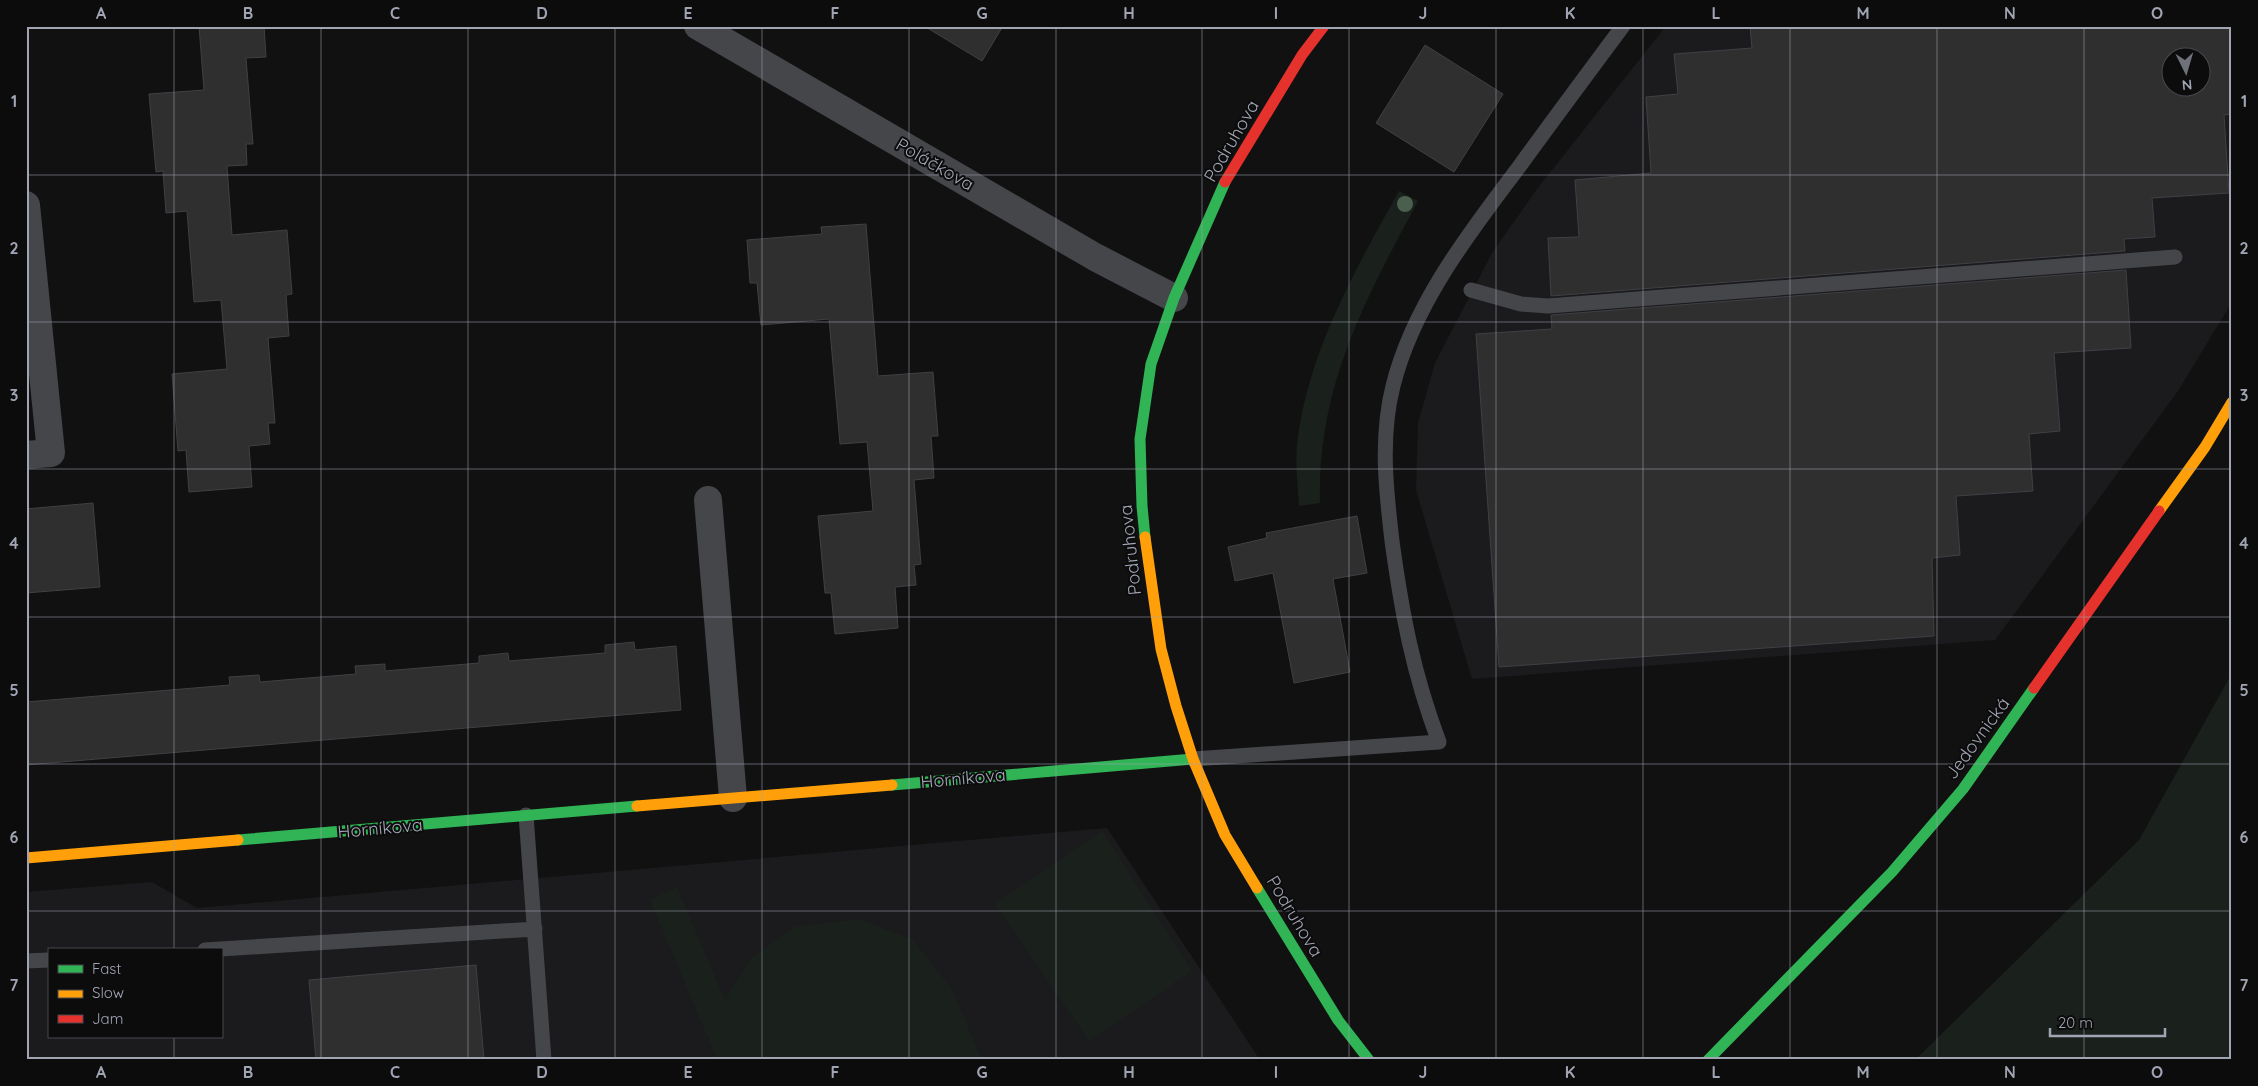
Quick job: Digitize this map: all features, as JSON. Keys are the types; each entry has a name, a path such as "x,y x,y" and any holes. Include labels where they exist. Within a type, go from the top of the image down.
{"street":[{"name":"Poláčkova","path":"698,26 1086,252 1174,298"},
{"name":"Podruhova","path":"1324,26 1302,55 1226,179 1174,298 1151,364 1148,383 1140,439 1142,506 1161,650 1193,759 1225,835 1338,1020 1369,1060"},
{"path":"26,205 51,453 26,455"},
{"name":"Jedovnická","path":"1708,1060 1892,872 1962,790 2205,447 2232,402"},
{"path":"708,500 733,798"},
{"name":"Horníkova","path":"26,858 1193,759"}],"lane":[{"path":"1193,759 1439,742 1419,684 1406,636 1395,563 1384,462 1387,418 1393,386 1403,355 1433,291 1482,216 1623,26"},
{"path":"1472,290 1521,304 1548,306 2175,257"},
{"path":"526,815 544,1060"},
{"path":"222,949 535,929"},
{"path":"26,961 48,960"}],"shaded area":[{"path":"1666,26 2232,26 2232,302 2178,391 1995,640 1472,679 1416,490 1418,423 1435,363 1492,253 1537,189"},
{"path":"1399,191 1418,201 1363,309 1348,346 1336,383 1327,421 1321,461 1320,503 1299,506 1296,468 1297,445 1302,411 1311,378 1322,345 1350,282"},
{"path":"2232,673 2232,1060 1915,1060 2139,840"},
{"path":"1107,828 1260,1060 26,1060 26,892 152,882 197,908"},
{"path":"1102,831 1192,971 1089,1041 995,904"},
{"path":"677,887 725,1000 751,958 794,927 859,919 912,939 952,989 982,1060 717,1060 650,900"}],"building":[{"path":"199,26 264,26 266,57 246,58 253,144 246,144 247,165 227,166 232,235 287,230 292,294 286,295 289,336 268,338 275,423 268,423 270,444 249,446 252,487 189,492 186,450 178,451 172,374 227,369 221,300 194,302 187,211 166,213 163,171 156,172 149,94 204,90"},
{"path":"924,26 1003,26 982,61"},
{"path":"1750,26 2232,26 2232,114 2224,115 2229,193 2152,198 2155,237 2124,239 2125,251 1551,296 1548,238 1579,237 1575,180 1651,173 1646,97 1678,94 1674,54 1752,48"},
{"path":"1425,45 1503,94 1454,172 1376,123"},
{"path":"866,224 878,376 933,372 938,436 931,436 934,478 914,480 921,564 914,565 916,585 895,587 898,628 835,634 831,593 825,593 818,516 873,511 867,442 840,444 829,319 761,325 757,283 750,283 747,240 822,234 821,227"},
{"path":"2126,270 2131,348 2054,353 2060,431 2029,434 2033,491 1956,496 1960,555 1932,558 1934,636 1499,667 1476,334 1552,329 1551,315"},
{"path":"93,503 100,587 26,593 26,509"},
{"path":"1357,516 1367,573 1333,579 1350,672 1294,683 1273,573 1235,581 1228,547 1267,538 1266,533"},
{"path":"634,642 635,650 676,646 681,710 26,765 26,702 230,685 229,677 259,675 260,682 356,674 355,666 385,664 385,671 479,663 479,656 508,653 509,661 605,653 605,645"},
{"path":"476,965 484,1060 316,1060 309,980"}],"traffic: fast":[{"path":"1145,537 1140,439 1151,364 1174,298 1225,182"},
{"path":"1708,1060 1892,872 1963,789 2034,688"},
{"path":"892,785 1193,759"},
{"path":"238,840 637,806"},
{"path":"1257,888 1338,1020 1369,1060"}],"traffic: slow":[{"path":"2159,511 2205,447 2232,402"},
{"path":"1145,537 1161,649 1176,706 1193,759 1225,835 1257,888"},
{"path":"637,806 892,785"},
{"path":"26,858 238,840"}],"traffic: jam":[{"path":"1225,182 1302,55 1324,26"},
{"path":"2034,688 2159,511"}]}
